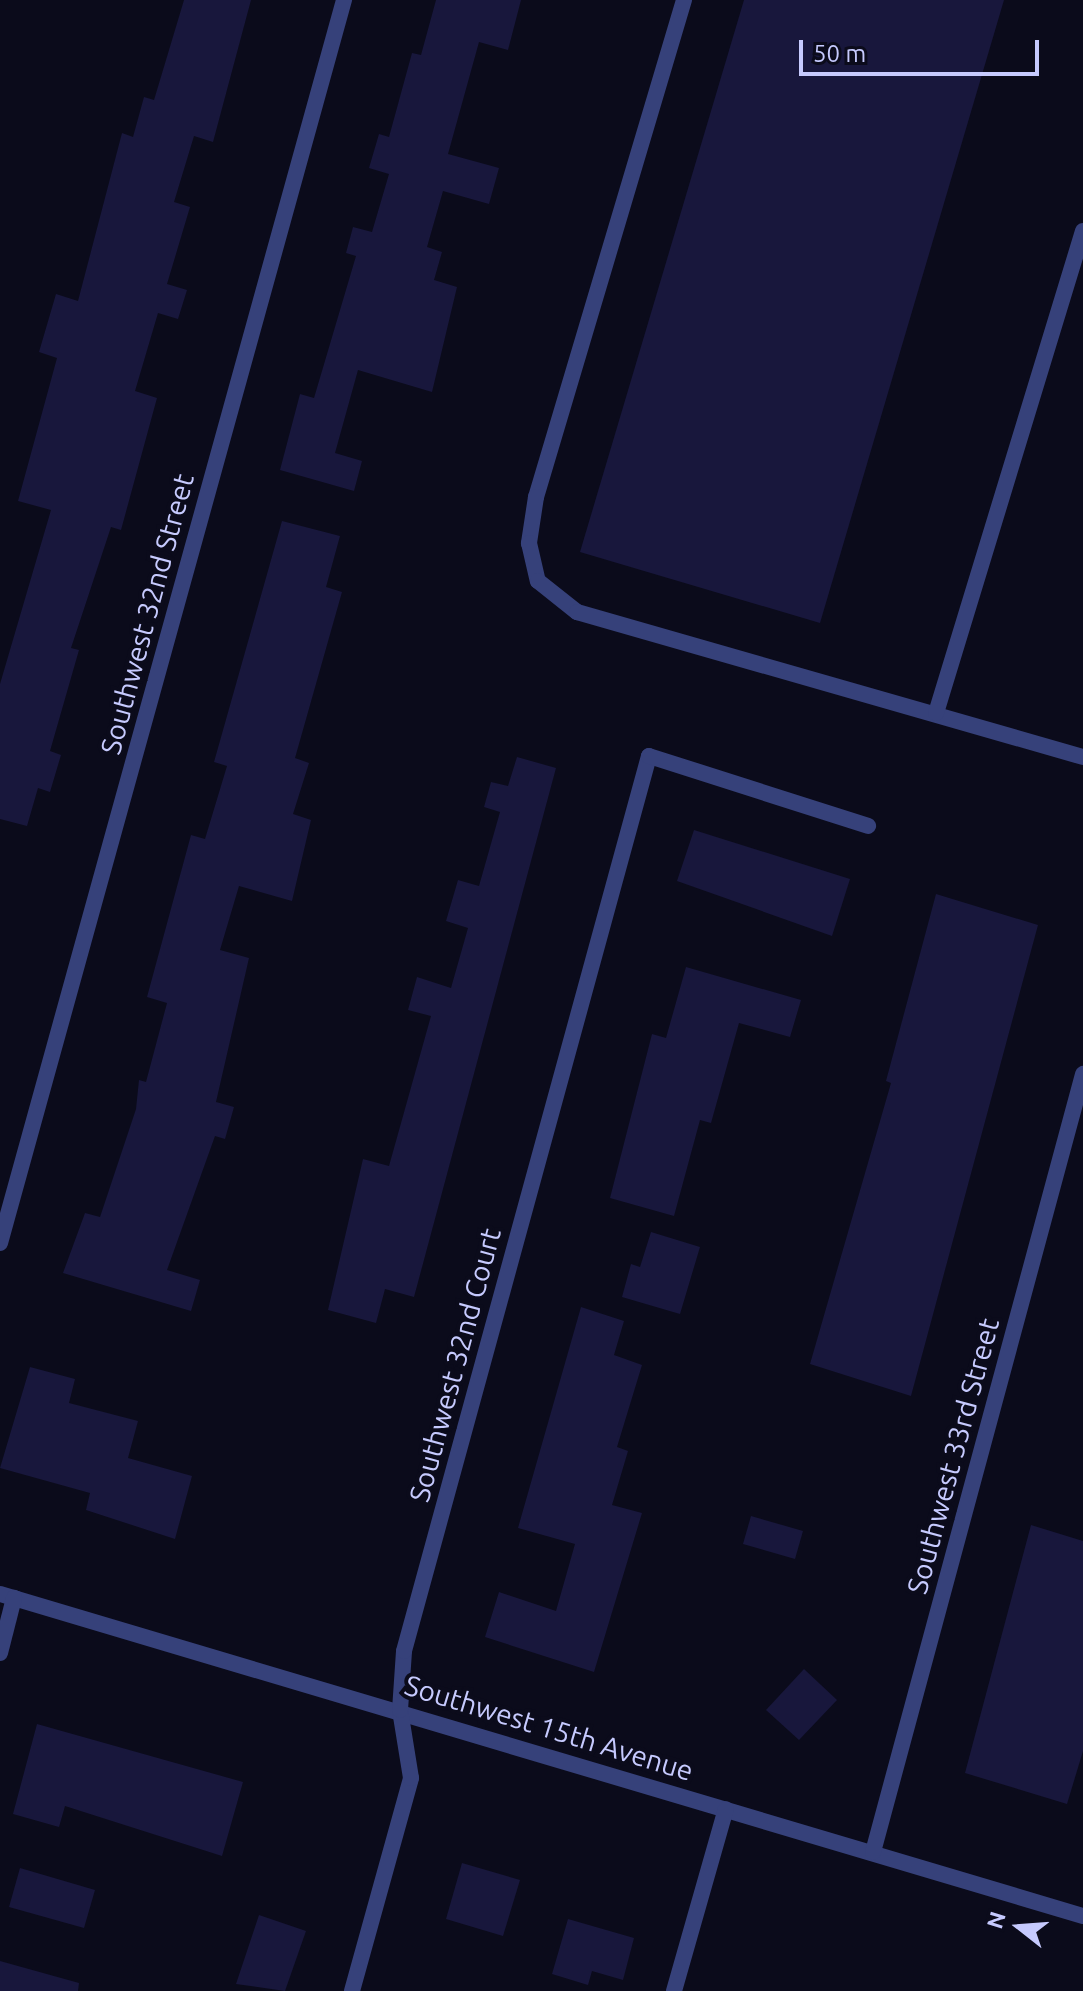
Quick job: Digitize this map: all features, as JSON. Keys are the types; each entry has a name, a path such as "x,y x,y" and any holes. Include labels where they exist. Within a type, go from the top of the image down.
{"street":[{"name":"Southwest 32nd Street","path":"0,1243 344,0"},
{"path":"684,0 536,497 529,543 538,581 577,612 1083,757"},
{"path":"936,713 1083,231"},
{"name":"Southwest 32nd Court","path":"352,1991 411,1778 400,1710 404,1651 649,756 868,826"},
{"name":"Southwest 33rd Street","path":"873,1852 1083,1074"},
{"path":"0,1653 7,1596"},
{"name":"Southwest 15th Avenue","path":"7,1596 400,1710 1083,1916"},
{"path":"674,1991 726,1809"}],"building":[{"path":"184,0 251,0 213,142 194,136 174,202 190,207 167,284 187,290 178,319 158,313 135,391 157,398 121,530 111,527 71,648 79,650 50,751 61,755 50,792 38,788 27,826 0,819 0,684 51,510 18,501 57,358 39,352 56,294 78,301 122,133 133,137 144,97 154,100"},
{"path":"436,0 521,0 508,50 479,42 448,154 499,168 489,204 443,191 427,247 442,252 434,280 457,287 432,392 358,370 335,453 362,461 354,491 280,470 300,394 314,398 356,256 346,253 353,227 372,232 389,174 369,168 379,134 389,137 412,53 421,55"},
{"path":"744,0 1004,0 820,623 580,552"},
{"path":"282,521 340,536 326,587 342,592 295,758 309,763 293,814 311,820 292,901 239,886 220,950 249,958 216,1102 234,1107 225,1139 215,1136 167,1270 200,1280 191,1311 63,1273 85,1213 100,1217 136,1109 139,1080 146,1082 167,1003 147,997 191,835 205,839 227,766 214,762"},
{"path":"517,757 556,768 414,1297 385,1289 376,1323 328,1310 363,1159 389,1166 431,1016 408,1010 417,977 451,988 468,928 446,921 458,880 479,886 500,812 484,807 491,782 508,786"},
{"path":"694,830 850,879 832,936 677,881"},
{"path":"936,894 1038,925 911,1396 810,1364 891,1083 886,1081"},
{"path":"686,967 801,1000 790,1037 739,1023 711,1123 700,1120 674,1216 610,1198 652,1034 666,1038"},
{"path":"651,1232 700,1247 680,1314 622,1297 631,1264 640,1267"},
{"path":"581,1307 624,1321 614,1355 642,1365 617,1447 628,1451 612,1505 642,1513 594,1672 485,1637 499,1592 556,1611 575,1544 518,1528"},
{"path":"30,1367 75,1379 69,1403 138,1421 128,1458 192,1476 175,1539 86,1510 90,1493 0,1468"},
{"path":"751,1516 803,1531 795,1559 743,1544"},
{"path":"1031,1525 1083,1541 1083,1751 1067,1804 965,1773"},
{"path":"804,1669 837,1700 799,1740 766,1710"},
{"path":"37,1724 243,1782 222,1856 65,1806 59,1827 13,1814"},
{"path":"462,1863 520,1880 503,1936 446,1919"},
{"path":"20,1868 95,1890 84,1928 9,1907"},
{"path":"259,1915 306,1931 285,1991 236,1984"},
{"path":"568,1919 634,1938 623,1980 592,1971 588,1985 552,1974"},
{"path":"0,1961 79,1983 78,1991 0,1991"}]}
